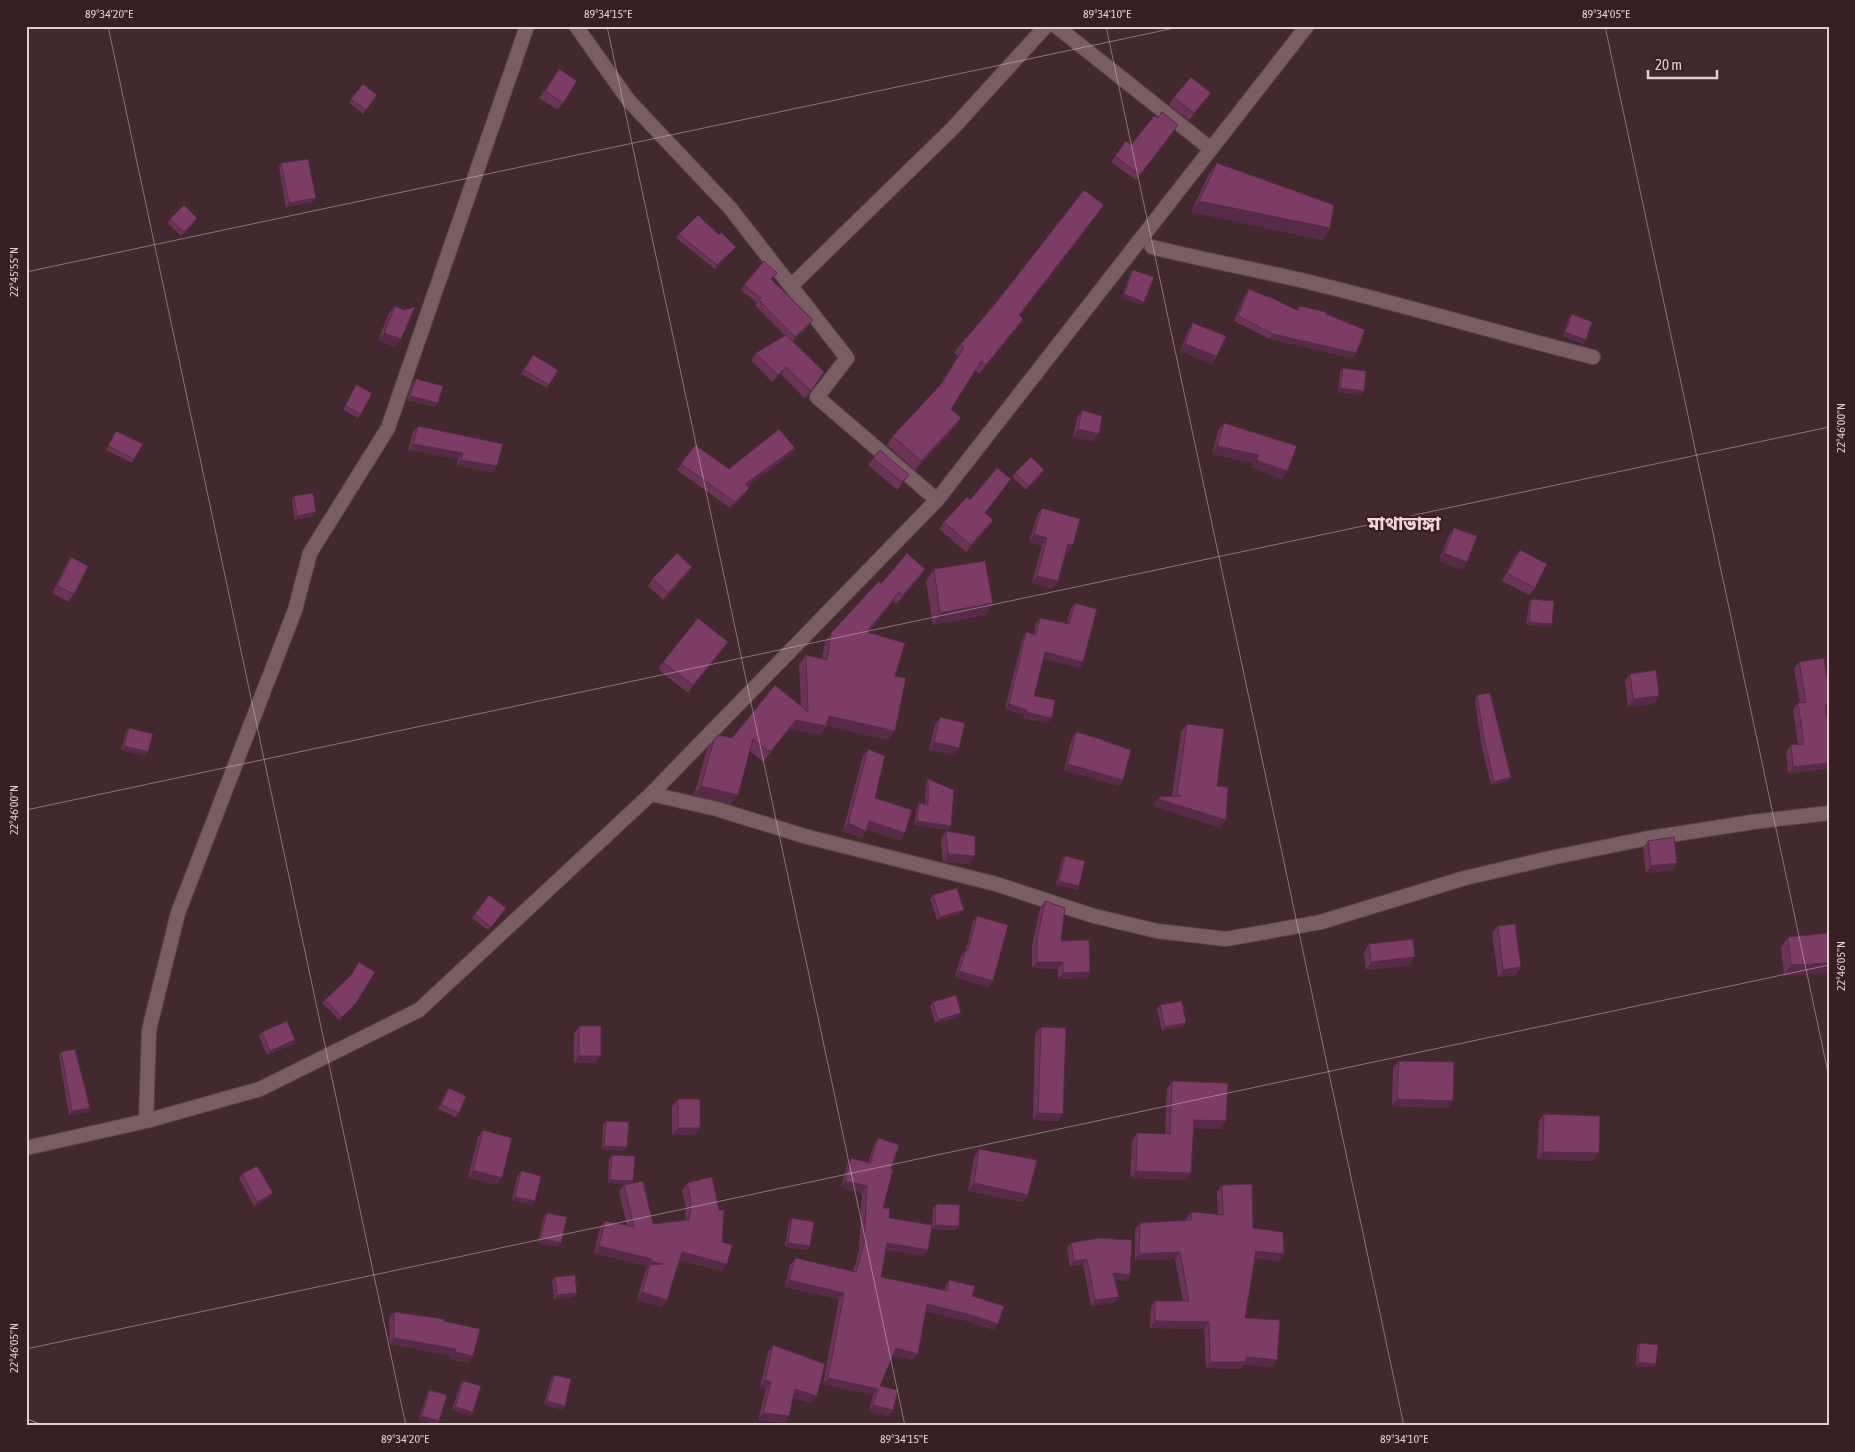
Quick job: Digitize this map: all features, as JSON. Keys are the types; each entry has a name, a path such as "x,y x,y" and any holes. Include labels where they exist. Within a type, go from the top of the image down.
{"street":[{"path":"146,1121 149,1030 178,913 295,610 310,553 388,428 527,26"},
{"path":"576,26 629,101 730,208 847,358 817,396 937,500"},
{"path":"791,286 953,128 1046,26"},
{"path":"1056,26 1211,149"},
{"path":"26,1148 146,1121 260,1089 419,1010 651,794 937,500 1307,26"},
{"path":"1152,247 1328,287 1506,336 1593,357"},
{"path":"651,794 717,809 804,836 996,884 1094,916 1157,930 1226,939 1321,922 1465,878 1555,857 1644,839 1753,822 1829,813"}],"building":[{"path":"559,69 577,81 563,103 545,91"},
{"path":"1191,77 1211,93 1194,113 1174,97"},
{"path":"363,84 377,95 366,110 351,99"},
{"path":"1162,112 1178,125 1140,175 1115,156 1126,141 1131,145 1154,116 1158,118"},
{"path":"308,159 316,198 289,203 281,163"},
{"path":"1217,163 1334,205 1330,228 1199,201"},
{"path":"1084,190 1104,205 1019,315 1023,319 986,365 981,361 951,409 961,418 921,461 893,436 942,383 964,347 961,344 999,299"},
{"path":"184,205 197,218 184,232 170,219"},
{"path":"698,215 719,235 721,232 736,247 717,265 679,234"},
{"path":"764,261 777,273 771,279 813,320 795,337 759,300 761,298 744,285"},
{"path":"1133,270 1154,277 1144,302 1124,294"},
{"path":"1249,289 1298,311 1299,306 1326,312 1326,314 1365,330 1356,353 1273,334 1238,316"},
{"path":"395,306 404,310 415,307 401,339 384,333"},
{"path":"1572,314 1592,322 1586,340 1565,332"},
{"path":"1193,323 1226,336 1217,356 1185,344"},
{"path":"786,335 824,372 811,391 786,367 778,375 756,353"},
{"path":"533,355 558,370 549,385 524,370"},
{"path":"1343,368 1366,371 1364,391 1340,388"},
{"path":"416,379 443,386 438,403 410,396"},
{"path":"356,385 372,393 361,414 345,406"},
{"path":"1082,410 1102,416 1099,434 1078,429"},
{"path":"1224,423 1297,446 1287,471 1256,460 1259,455 1217,446"},
{"path":"418,426 503,444 497,466 461,460 463,453 413,444"},
{"path":"779,429 795,448 745,484 749,488 735,502 681,464 695,445 729,469"},
{"path":"116,431 143,444 134,459 108,446"},
{"path":"880,450 909,475 902,482 873,458"},
{"path":"1031,457 1044,470 1029,486 1015,473"},
{"path":"997,468 1011,479 985,513 993,520 971,545 944,522 967,497 970,500"},
{"path":"313,493 316,512 297,516 294,496"},
{"path":"1042,508 1080,519 1073,545 1068,544 1058,581 1037,576 1047,538 1034,534"},
{"path":"1454,528 1477,536 1467,562 1444,553"},
{"path":"1520,550 1547,564 1535,588 1507,573"},
{"path":"677,553 692,567 668,593 653,578"},
{"path":"907,553 925,569 903,595 899,592 867,632 905,643 895,676 906,678 895,731 829,716 826,726 796,720 770,752 753,739 738,795 701,786 714,740 718,735 732,738 775,685 808,712 806,655 827,660 831,633 879,581 881,584"},
{"path":"71,557 88,566 74,594 57,586"},
{"path":"985,561 993,603 940,613 934,569"},
{"path":"1531,599 1554,601 1552,624 1529,622"},
{"path":"1075,603 1097,609 1083,662 1045,652 1034,696 1055,700 1052,718 1026,712 1027,710 1009,704 1026,632 1036,635 1040,618 1069,624"},
{"path":"698,618 728,642 693,685 663,662"},
{"path":"1824,658 1827,679 1829,678 1829,704 1825,705 1829,730 1829,763 1793,767 1791,745 1804,744 1798,703 1806,702 1799,662"},
{"path":"1656,670 1659,696 1633,699 1630,674"},
{"path":"1490,693 1511,777 1494,782 1484,739 1477,695"},
{"path":"940,717 965,723 959,748 934,742"},
{"path":"1187,724 1224,729 1217,786 1228,787 1226,820 1159,799 1159,797 1182,796 1177,794"},
{"path":"129,728 153,734 148,752 124,746"},
{"path":"1076,732 1131,750 1123,780 1068,764"},
{"path":"868,749 885,756 875,798 912,810 905,833 869,821 866,831 848,823"},
{"path":"928,779 954,790 951,826 917,821 919,803 928,805"},
{"path":"946,831 975,836 975,856 948,854"},
{"path":"1674,837 1677,863 1651,866 1648,841"},
{"path":"1065,856 1085,861 1079,886 1059,881"},
{"path":"957,888 964,910 940,917 933,895"},
{"path":"489,895 506,908 491,927 475,914"},
{"path":"1045,901 1065,908 1061,941 1089,940 1090,972 1063,973 1063,962 1037,962 1037,939"},
{"path":"977,916 1008,925 993,981 959,971 966,950 968,950"},
{"path":"1515,924 1521,967 1503,970 1498,926"},
{"path":"1829,933 1829,963 1791,965 1788,937"},
{"path":"1413,939 1415,957 1371,962 1369,944"},
{"path":"359,962 375,972 356,1003 342,1017 325,1000 351,975"},
{"path":"956,995 961,1013 938,1020 933,1002"},
{"path":"1182,1001 1186,1023 1165,1027 1160,1005"},
{"path":"287,1021 295,1040 270,1051 262,1032"},
{"path":"579,1026 601,1026 601,1056 579,1056"},
{"path":"1041,1027 1066,1028 1063,1114 1038,1113"},
{"path":"75,1049 90,1108 72,1111 61,1052"},
{"path":"1399,1061 1454,1062 1453,1101 1397,1099"},
{"path":"1172,1081 1228,1083 1226,1121 1194,1120 1191,1173 1136,1171 1137,1133 1170,1134"},
{"path":"449,1088 466,1096 459,1113 441,1105"},
{"path":"678,1099 700,1099 700,1128 678,1128"},
{"path":"1544,1114 1600,1116 1599,1153 1543,1152"},
{"path":"606,1121 629,1122 627,1147 604,1146"},
{"path":"483,1130 512,1138 502,1178 473,1170"},
{"path":"878,1138 899,1145 891,1169 893,1169 883,1208 890,1208 889,1218 932,1225 928,1250 887,1243 881,1277 947,1291 949,1280 975,1286 972,1296 1004,1306 998,1324 927,1304 918,1354 896,1348 880,1386 898,1390 893,1410 873,1405 878,1389 828,1378 844,1293 789,1280 795,1258 856,1272 864,1244 867,1186 845,1181 851,1158 870,1163"},
{"path":"979,1149 1037,1160 1028,1195 974,1183"},
{"path":"612,1155 635,1156 633,1181 610,1180"},
{"path":"257,1166 273,1193 257,1202 242,1174"},
{"path":"521,1171 541,1176 535,1201 515,1197"},
{"path":"712,1177 719,1210 724,1210 722,1242 732,1245 727,1264 682,1252 667,1300 642,1292 650,1265 663,1264 651,1261 652,1259 599,1246 605,1221 634,1227 624,1185 643,1181 653,1224 689,1220 691,1202 687,1183"},
{"path":"1252,1184 1253,1228 1283,1232 1284,1254 1256,1251 1245,1318 1280,1320 1277,1360 1246,1357 1246,1362 1210,1362 1209,1322 1155,1321 1155,1301 1189,1301 1180,1252 1139,1254 1140,1223 1192,1220 1191,1212 1223,1215 1222,1185"},
{"path":"936,1204 960,1205 959,1226 935,1225"},
{"path":"547,1213 567,1217 561,1243 540,1238"},
{"path":"792,1218 814,1222 810,1246 788,1243"},
{"path":"1098,1238 1132,1240 1130,1275 1113,1273 1119,1297 1095,1300 1087,1259 1074,1261 1071,1243"},
{"path":"575,1275 577,1293 557,1295 555,1277"},
{"path":"394,1312 444,1319 444,1321 480,1329 473,1356 455,1352 456,1349 394,1338"},
{"path":"1640,1343 1658,1345 1656,1364 1638,1362"},
{"path":"773,1345 825,1364 817,1396 795,1389 789,1416 763,1413 771,1382 765,1380"},
{"path":"554,1375 571,1379 565,1406 547,1401"},
{"path":"463,1381 481,1386 473,1412 455,1407"},
{"path":"429,1390 447,1395 439,1421 422,1416"}],"railway":[{"path":"26,1421 38,1426"}],"district":[{"name":"মাথাভাঙ্গা","path":"1404,523"}]}
